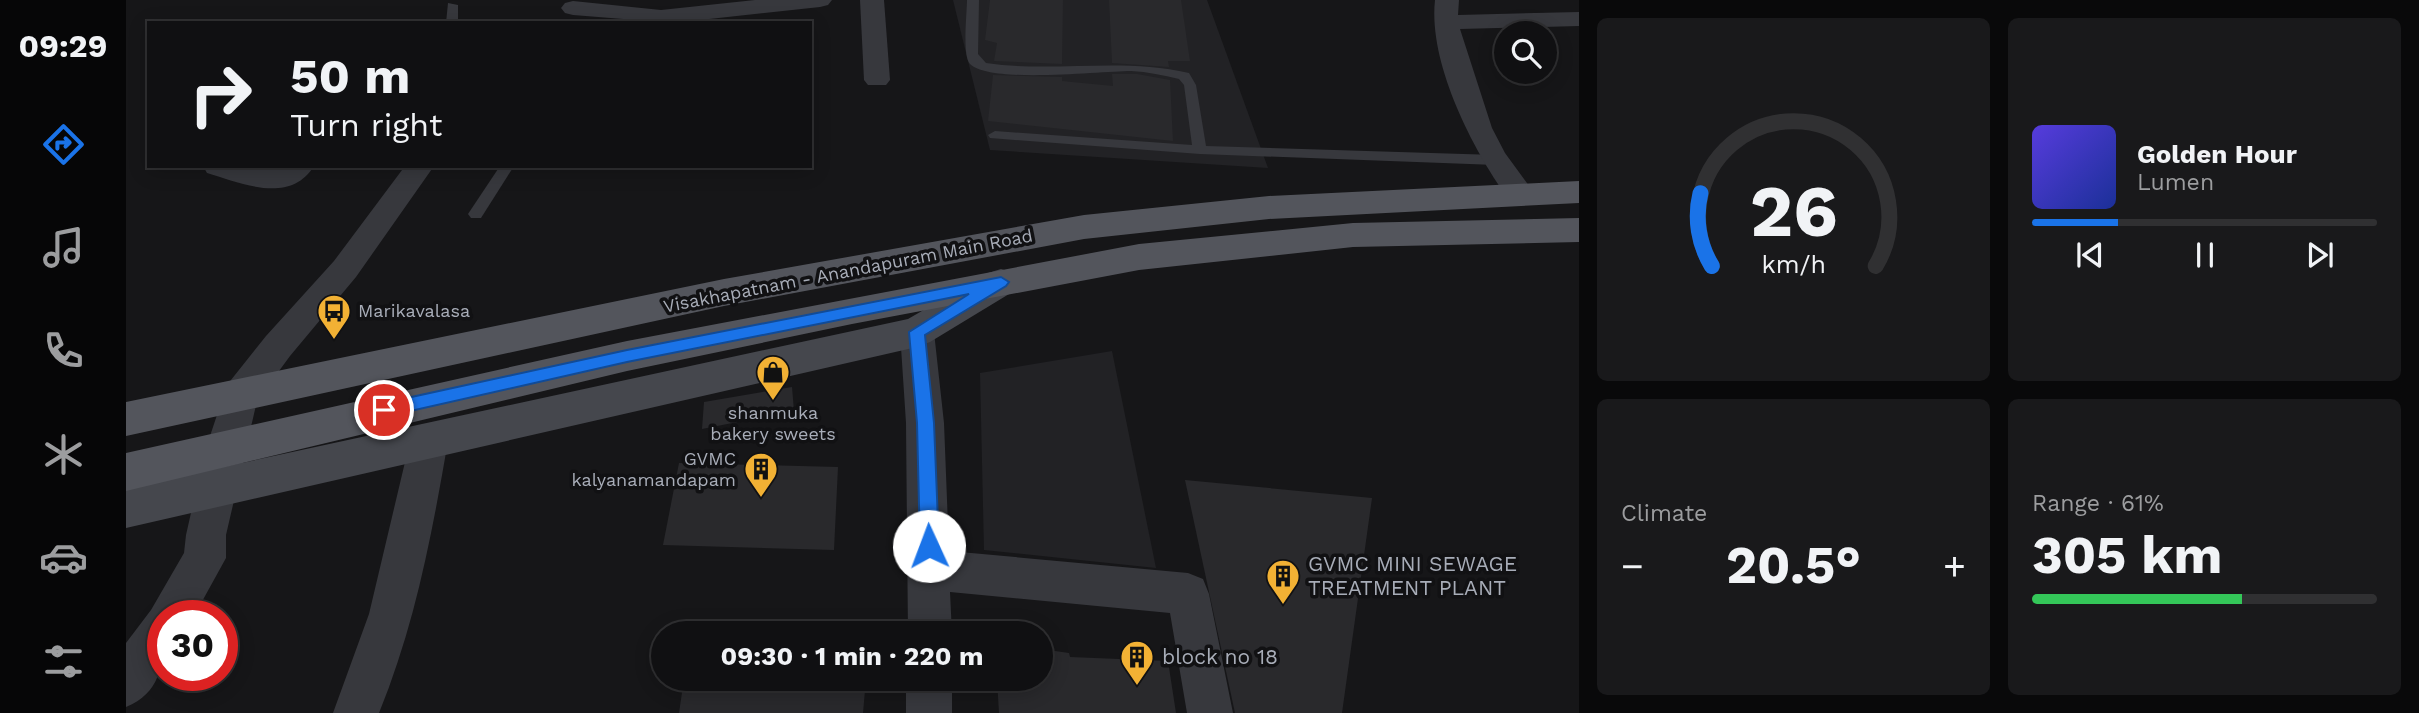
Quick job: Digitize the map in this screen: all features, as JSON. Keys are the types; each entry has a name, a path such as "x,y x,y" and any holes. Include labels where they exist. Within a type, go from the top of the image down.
{"main road":[{"name":"Visakhapatnam - Anandapuram Main Road","path":"126,419 844,269 1083,227 1235,208 1398,197 1579,192"},
{"path":"126,472 220,469 384,410 627,356 1139,257 1254,244 1444,231 1579,230"}],"street":[{"path":"571,10 650,17 734,11 820,0"},
{"path":"872,0 877,80"},
{"path":"1520,194 1483,138 1454,56 1447,11 1579,19"},
{"path":"224,168 274,182 285,179 298,168"},
{"path":"180,600 205,558 220,469 240,396 278,346 345,269 419,168"},
{"path":"126,508 220,469 429,441 917,332 1001,282"},
{"path":"917,332 925,423 930,621"},
{"path":"356,713 369,684 411,532 429,441"},
{"path":"930,570 1188,594 1210,713"},
{"path":"126,684 147,652"},
{"path":"929,691 929,713"}],"lane":[{"path":"972,0 972,54 974,61 982,66 1058,71 1120,68 1184,76 1191,85 1199,150"},
{"path":"452,5 452,21"},
{"path":"995,135 1199,150 1496,160"},
{"path":"476,214 506,168"}],"shaded area":[{"path":"953,0 1207,0 1268,168 990,150"},
{"path":"1112,351 1156,568 984,550 980,373"}],"building":[{"path":"990,0 1063,0 1062,64 994,61 997,43 985,40"},
{"path":"1109,0 1181,0 1190,61 1168,61 1169,67 1112,63"},
{"path":"1112,74 1137,74 1170,80 1173,141 988,121 993,75 1062,77 1062,81 1113,86"},
{"path":"792,387 794,411 702,429 704,402"},
{"name":"GVMC kalyanamandapam","path":"679,463 838,467 834,550 663,545"},
{"name":"GVMC MINI SEWAGE TREATMENT PLANT","path":"1185,480 1372,498 1342,713 1235,713"},
{"path":"1053,651 1069,653 1070,657 1168,661 1176,713 999,713 998,691 1053,691"},
{"path":"682,691 865,691 863,713 679,713"}],"place":[{"name":"Marikavalasa","path":"334,341"},
{"name":"shanmuka bakery sweets","path":"773,402"},
{"name":"GVMC kalyanamandapam","path":"761,499"},
{"name":"GVMC MINI SEWAGE TREATMENT PLANT","path":"1283,606"},
{"name":"block no 18","path":"1137,687"}],"route":[{"path":"384,410 627,356 1001,282 917,332 925,423 929,546"}]}
